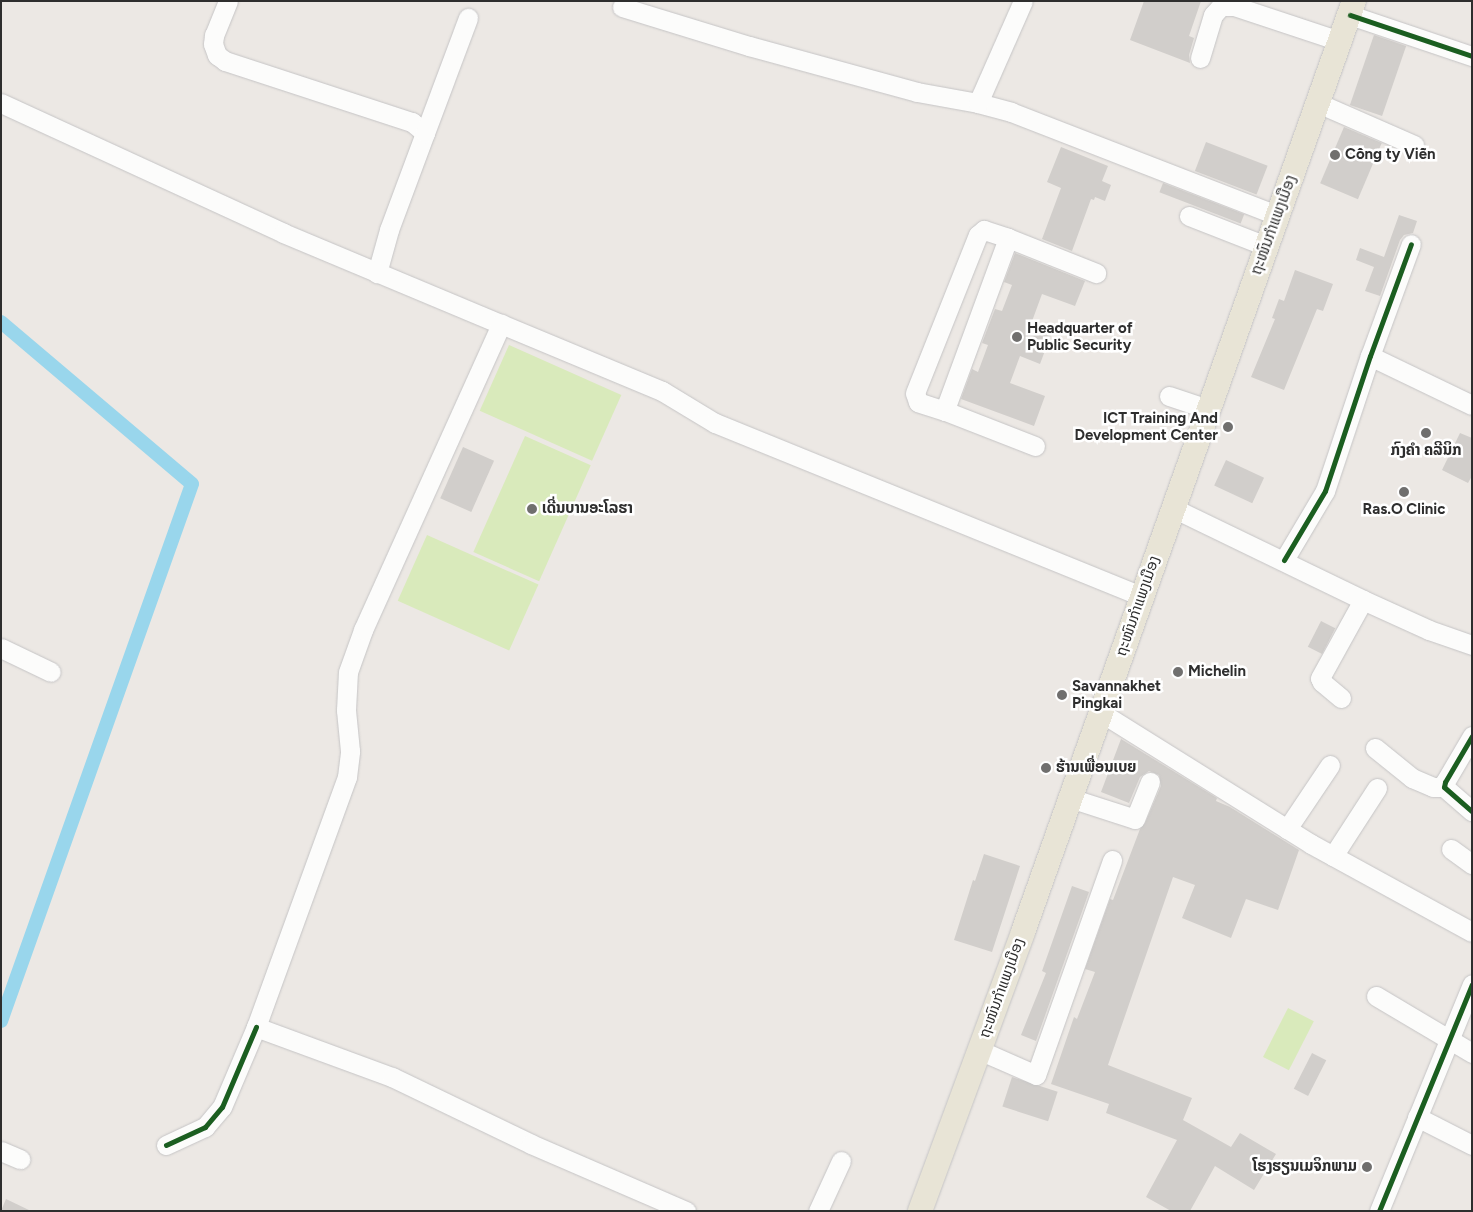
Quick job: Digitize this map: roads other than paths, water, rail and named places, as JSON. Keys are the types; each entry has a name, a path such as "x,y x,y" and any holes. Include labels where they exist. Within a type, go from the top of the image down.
{"main road":[{"name":"ຖະໜົນກຳແພງເມືອງ","path":"921,1210 1352,8"}],"street":[{"path":"228,1 214,35 213,44 217,55 225,61 412,122 425,133"},
{"path":"978,103 1024,1"},
{"path":"622,6 748,46 917,92 978,103 1011,112 1277,216"},
{"path":"1200,58 1213,15 1221,6 1234,6 1340,41"},
{"path":"1352,8 1472,56"},
{"path":"377,273 389,230 468,18"},
{"path":"1,103 283,233 662,391 715,423 1142,596"},
{"path":"1318,103 1414,145"},
{"path":"1189,216 1266,246"},
{"path":"1035,446 918,402 915,393 978,235 984,230 1096,273"},
{"path":"945,411 1008,238"},
{"path":"1284,560 1325,491 1370,356 1412,244"},
{"path":"166,1145 205,1127 222,1107 256,1027 347,777 350,751 346,710 348,672 363,630 500,324"},
{"path":"1370,356 1472,405"},
{"path":"1169,396 1208,409"},
{"path":"1173,508 1284,560 1363,600 1429,630 1472,645"},
{"path":"1341,698 1322,682 1320,678 1363,600"},
{"path":"1,648 51,672"},
{"path":"1100,712 1288,829 1472,932"},
{"path":"1444,787 1444,782 1472,736"},
{"path":"1375,748 1412,778 1433,787 1444,787 1472,811"},
{"path":"1288,829 1330,765"},
{"path":"1070,798 1135,819 1150,782"},
{"path":"1334,856 1377,788"},
{"path":"1451,849 1472,864"},
{"path":"979,1050 1036,1075 1112,860"},
{"path":"1379,1211 1472,984"},
{"path":"1376,996 1472,1053"},
{"path":"256,1027 392,1077 531,1144 686,1211"},
{"path":"1417,1117 1472,1145"},
{"path":"1,1151 20,1159"},
{"path":"818,1211 841,1161"}],"waterway":[{"path":"1,322 192,484 1,1021"}],"place":[{"name":"Công ty Viễn","path":"1335,155"},
{"name":"Headquarter of Public Security","path":"1017,337"},
{"name":"ICT Training And Development Center","path":"1228,427"},
{"name":"ກົງຄຳ ຄລີນິກ","path":"1426,433"},
{"name":"Ras.O Clinic","path":"1404,492"},
{"name":"ເດີ່ນບານອະໂລຮາ","path":"532,509"},
{"name":"Michelin","path":"1178,672"},
{"name":"Savannakhet Pingkai","path":"1062,695"},
{"name":"ຮ້ານເພື່ອນເບຍ","path":"1046,768"},
{"name":"ໂຮງຮຽນເມຈິກພາມ","path":"1367,1167"}]}
